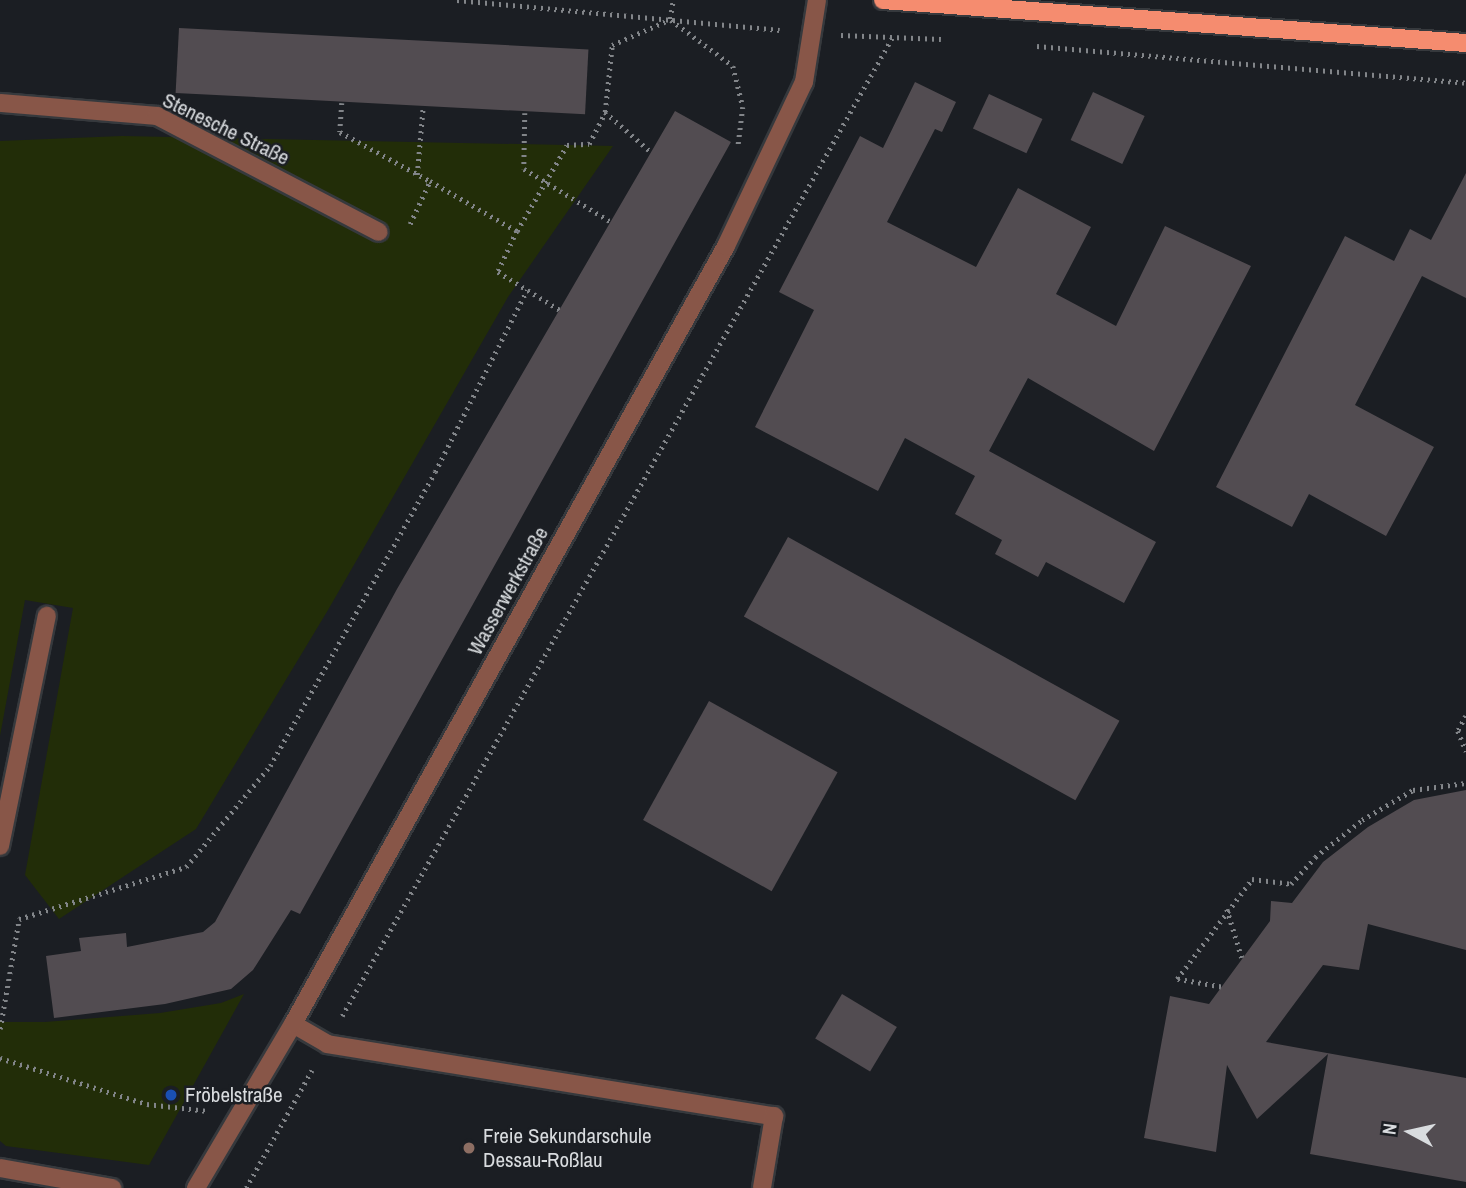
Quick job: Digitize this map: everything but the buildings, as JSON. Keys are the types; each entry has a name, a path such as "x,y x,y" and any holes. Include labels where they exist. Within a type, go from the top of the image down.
{"main road":[{"path":"883,0 1466,43"}],"street":[{"name":"Wasserwerkstraße","path":"196,1188 293,1024 726,247 804,82 817,0"},
{"name":"Stenesche Straße","path":"0,103 157,116 379,232"},
{"path":"0,846 47,616"},
{"path":"293,1024 327,1044 774,1116 762,1188"},
{"path":"0,1168 112,1188"}],"path":[{"path":"457,0 813,33 953,39"},
{"path":"670,19 673,0"},
{"path":"560,310 498,272 517,231 567,145 589,144 605,113 612,45 670,19"},
{"path":"670,19 733,66 743,107 737,142 750,195"},
{"path":"246,1188 891,38"},
{"path":"1034,46 1466,83"},
{"path":"342,103 340,132 517,231"},
{"path":"417,175 422,107"},
{"path":"525,113 524,169 611,222"},
{"path":"605,113 651,152"},
{"path":"379,232 401,243 430,181"},
{"path":"0,1029 19,919 186,867 270,766 435,471 527,290"},
{"path":"1466,716 1458,731 1466,751"},
{"path":"1221,987 1177,979 1227,908 1252,879 1291,884 1315,857 1362,820 1413,790 1466,783"},
{"path":"1227,908 1242,958"},
{"path":"0,1058 147,1104 198,1109 236,1118"}],"green space":[{"path":"122,136 613,146 508,297 328,610 196,829 59,919 25,875 73,608 25,600 0,736 0,141"},
{"path":"244,994 149,1165 6,1146 0,1141 0,1022 45,1022 160,1013 221,1003"}],"place":[{"name":"Fröbelstraße","path":"171,1095"},
{"name":"Freie Sekundarschule Dessau-Roßlau","path":"469,1148"}]}
